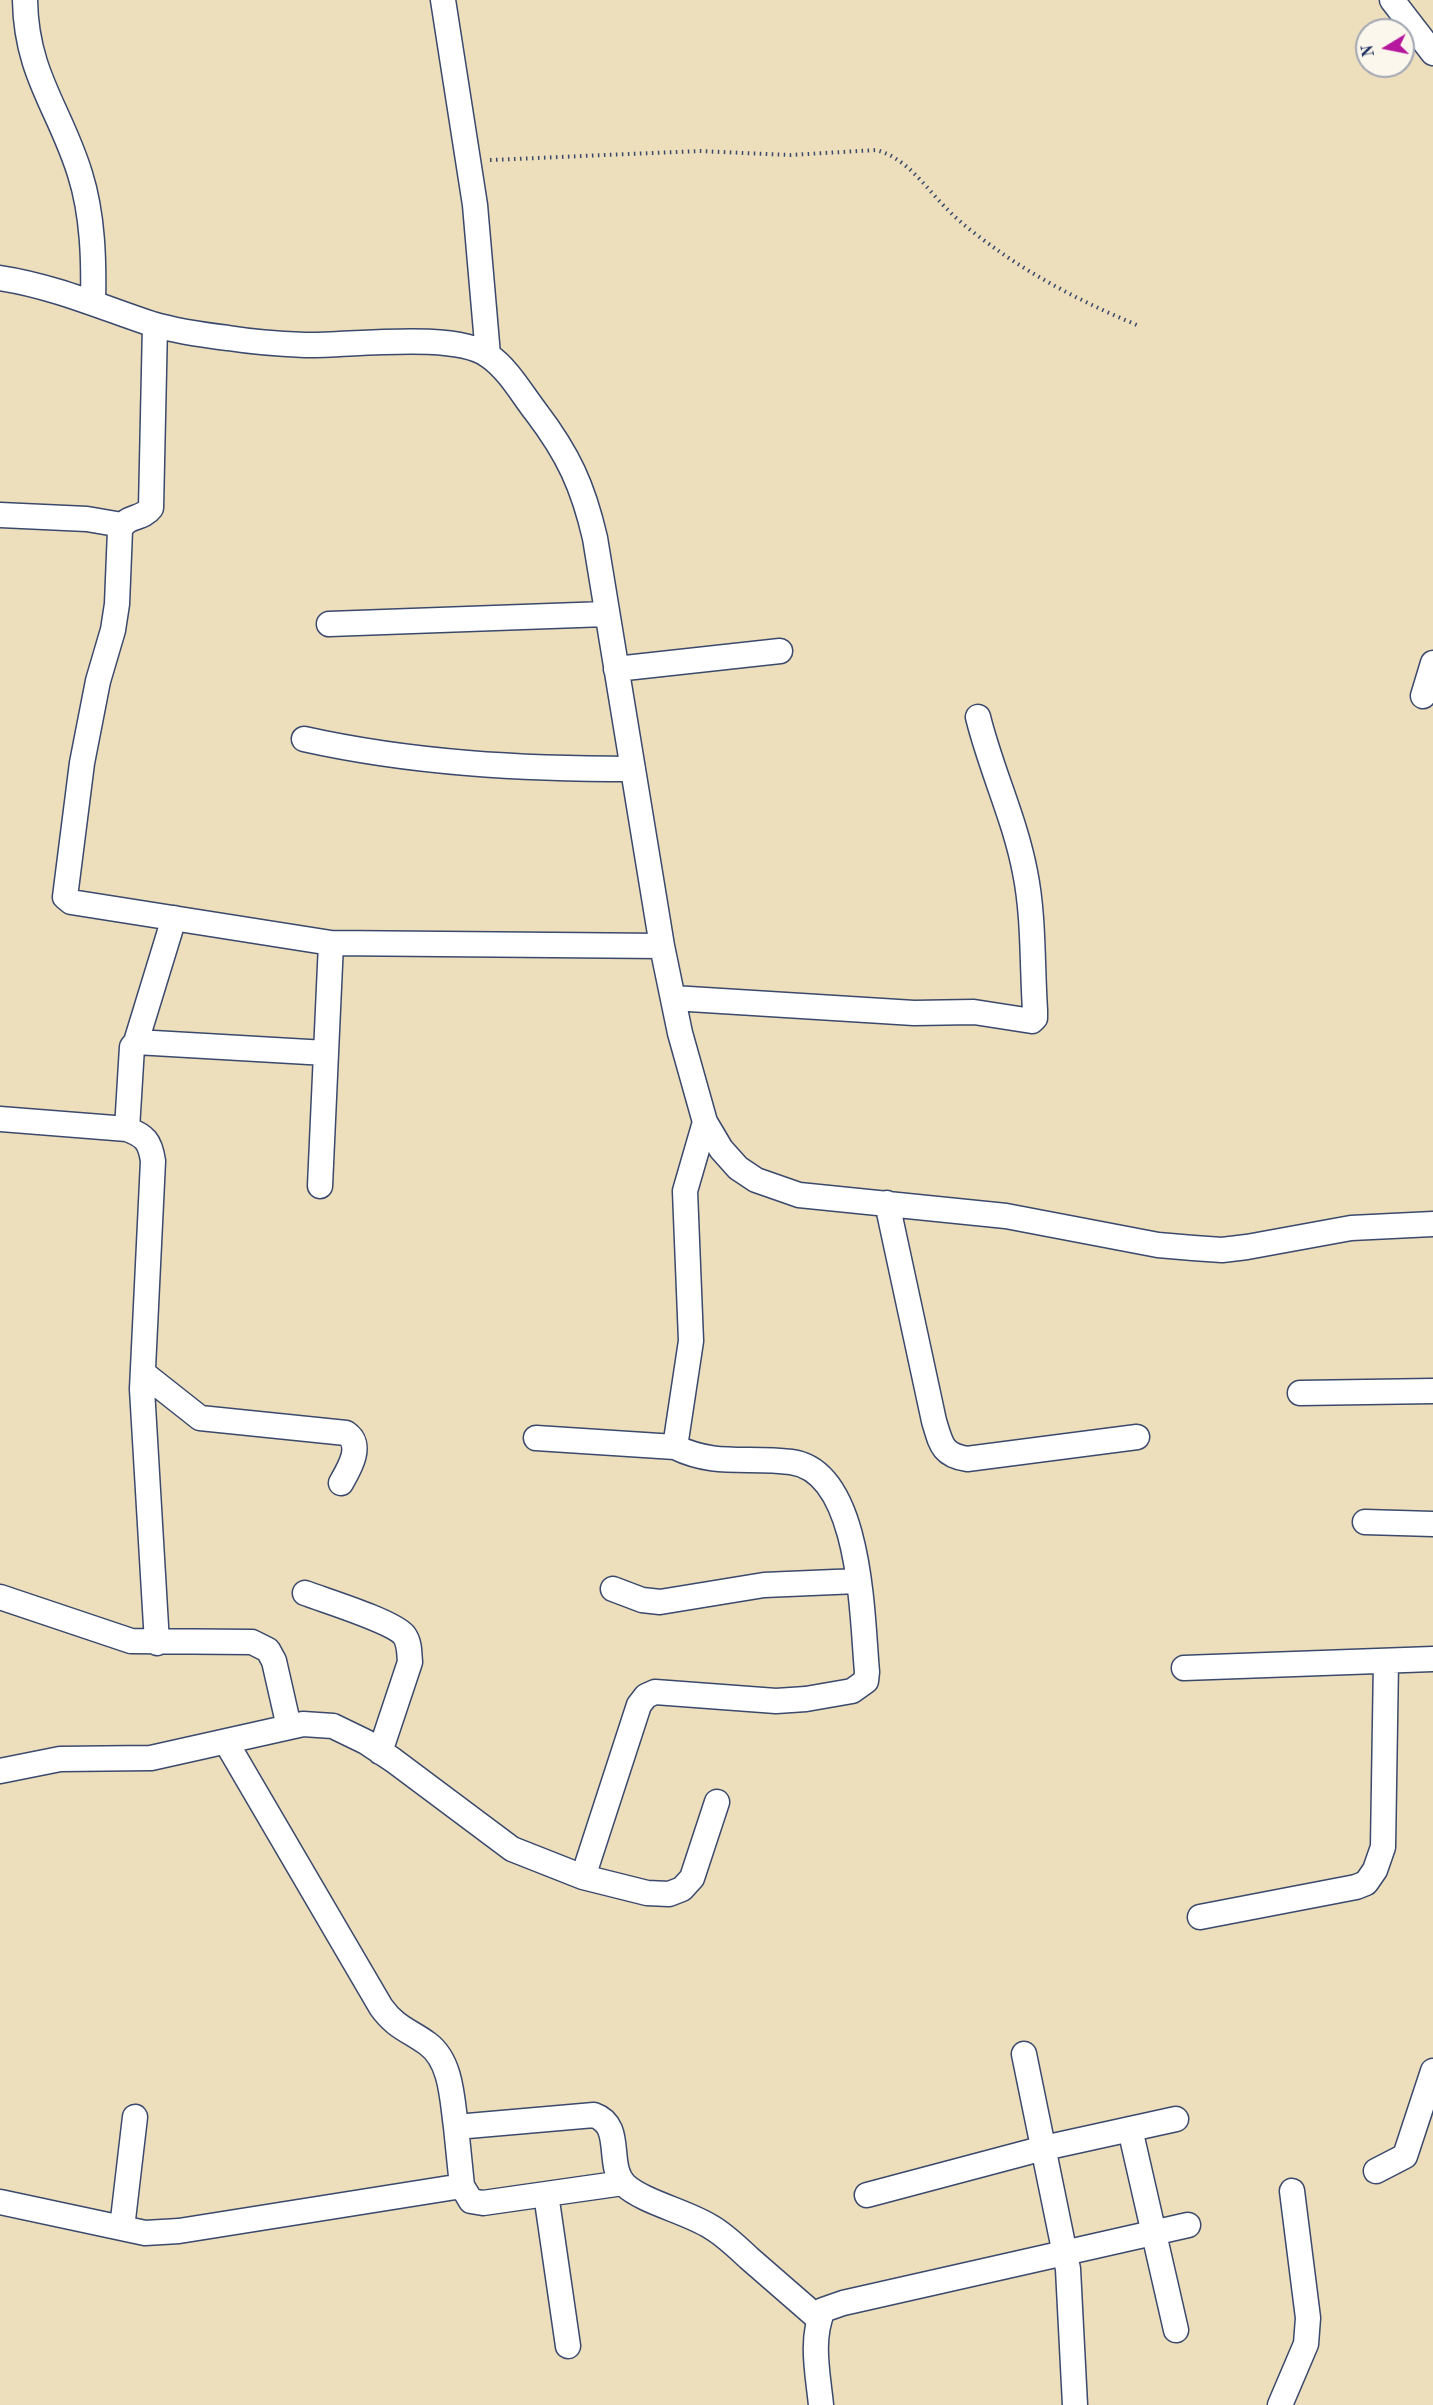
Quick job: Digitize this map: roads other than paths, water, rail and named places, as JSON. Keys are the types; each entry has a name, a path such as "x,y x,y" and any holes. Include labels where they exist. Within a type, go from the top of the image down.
{"street":[{"path":"25,0 32,60 81,175 92,245 93,303"},
{"path":"443,0 469,162 482,265 488,355"},
{"path":"1392,0 1433,53"},
{"path":"0,278 64,292 155,325 237,339 304,345 391,342 447,345 474,349 488,355 545,424 575,472 584,492 595,538 662,946 690,1077 705,1122 721,1149 738,1168 756,1180 799,1195 1006,1216 1158,1245 1222,1250 1282,1242 1351,1228 1433,1224"},
{"path":"155,325 151,508 145,515 131,518 122,525 118,541 117,604 113,630 98,681 82,763 64,894 71,902 332,943 662,946"},
{"path":"0,515 87,519 122,525"},
{"path":"329,624 606,614"},
{"path":"616,669 780,651"},
{"path":"1423,696 1433,663"},
{"path":"673,998 914,1012 974,1012 1019,1021 1032,1021 1035,1018 1035,1010 1025,872 1009,810 985,748 978,717"},
{"path":"304,739 372,754 548,769 633,769"},
{"path":"128,1129 132,1047 136,1042 174,918"},
{"path":"320,1186 332,943"},
{"path":"136,1042 326,1053"},
{"path":"0,1119 128,1129 144,1136 151,1145 153,1161 142,1426 158,1643"},
{"path":"675,1447 691,1341 685,1191 705,1122"},
{"path":"887,1203 941,1445 953,1456 967,1459 1137,1437"},
{"path":"143,1373 200,1418 346,1433 354,1441 354,1454 341,1483"},
{"path":"1300,1393 1433,1390"},
{"path":"536,1438 675,1447 708,1460 795,1462 814,1472 828,1486 847,1525 855,1551 867,1672 866,1681 861,1687 852,1691 776,1701 666,1692 655,1692 646,1696 639,1705 583,1877"},
{"path":"1365,1522 1433,1524"},
{"path":"614,1589 642,1600 660,1602 764,1585 858,1581"},
{"path":"305,1593 391,1626 404,1635 409,1648 410,1662 380,1752"},
{"path":"0,1597 131,1641 252,1642 267,1650 274,1660 288,1727"},
{"path":"1184,1668 1433,1659"},
{"path":"1200,1917 1330,1894 1366,1883 1375,1870 1383,1847 1386,1661"},
{"path":"0,1771 60,1759 151,1758 288,1727 317,1724 333,1726 380,1752 512,1849 583,1877 647,1893 669,1894 682,1889 692,1878 717,1802"},
{"path":"226,1742 381,2007 392,2022 430,2045 442,2062 449,2078 462,2186 471,2201 483,2203 623,2183"},
{"path":"1024,2054 1064,2253 1072,2318 1075,2405"},
{"path":"1376,2171 1405,2156 1433,2071"},
{"path":"456,2127 594,2115 603,2118 611,2129 616,2166 623,2183 632,2191 693,2216 714,2228 819,2319"},
{"path":"122,2228 135,2117"},
{"path":"867,2195 1044,2148 1176,2119"},
{"path":"1130,2129 1176,2330"},
{"path":"0,2202 145,2233 179,2231 462,2186"},
{"path":"1280,2405 1306,2344 1308,2318 1292,2191"},
{"path":"546,2194 568,2346"},
{"path":"821,2405 815,2344 819,2319 823,2310 843,2302 1188,2225"}]}
